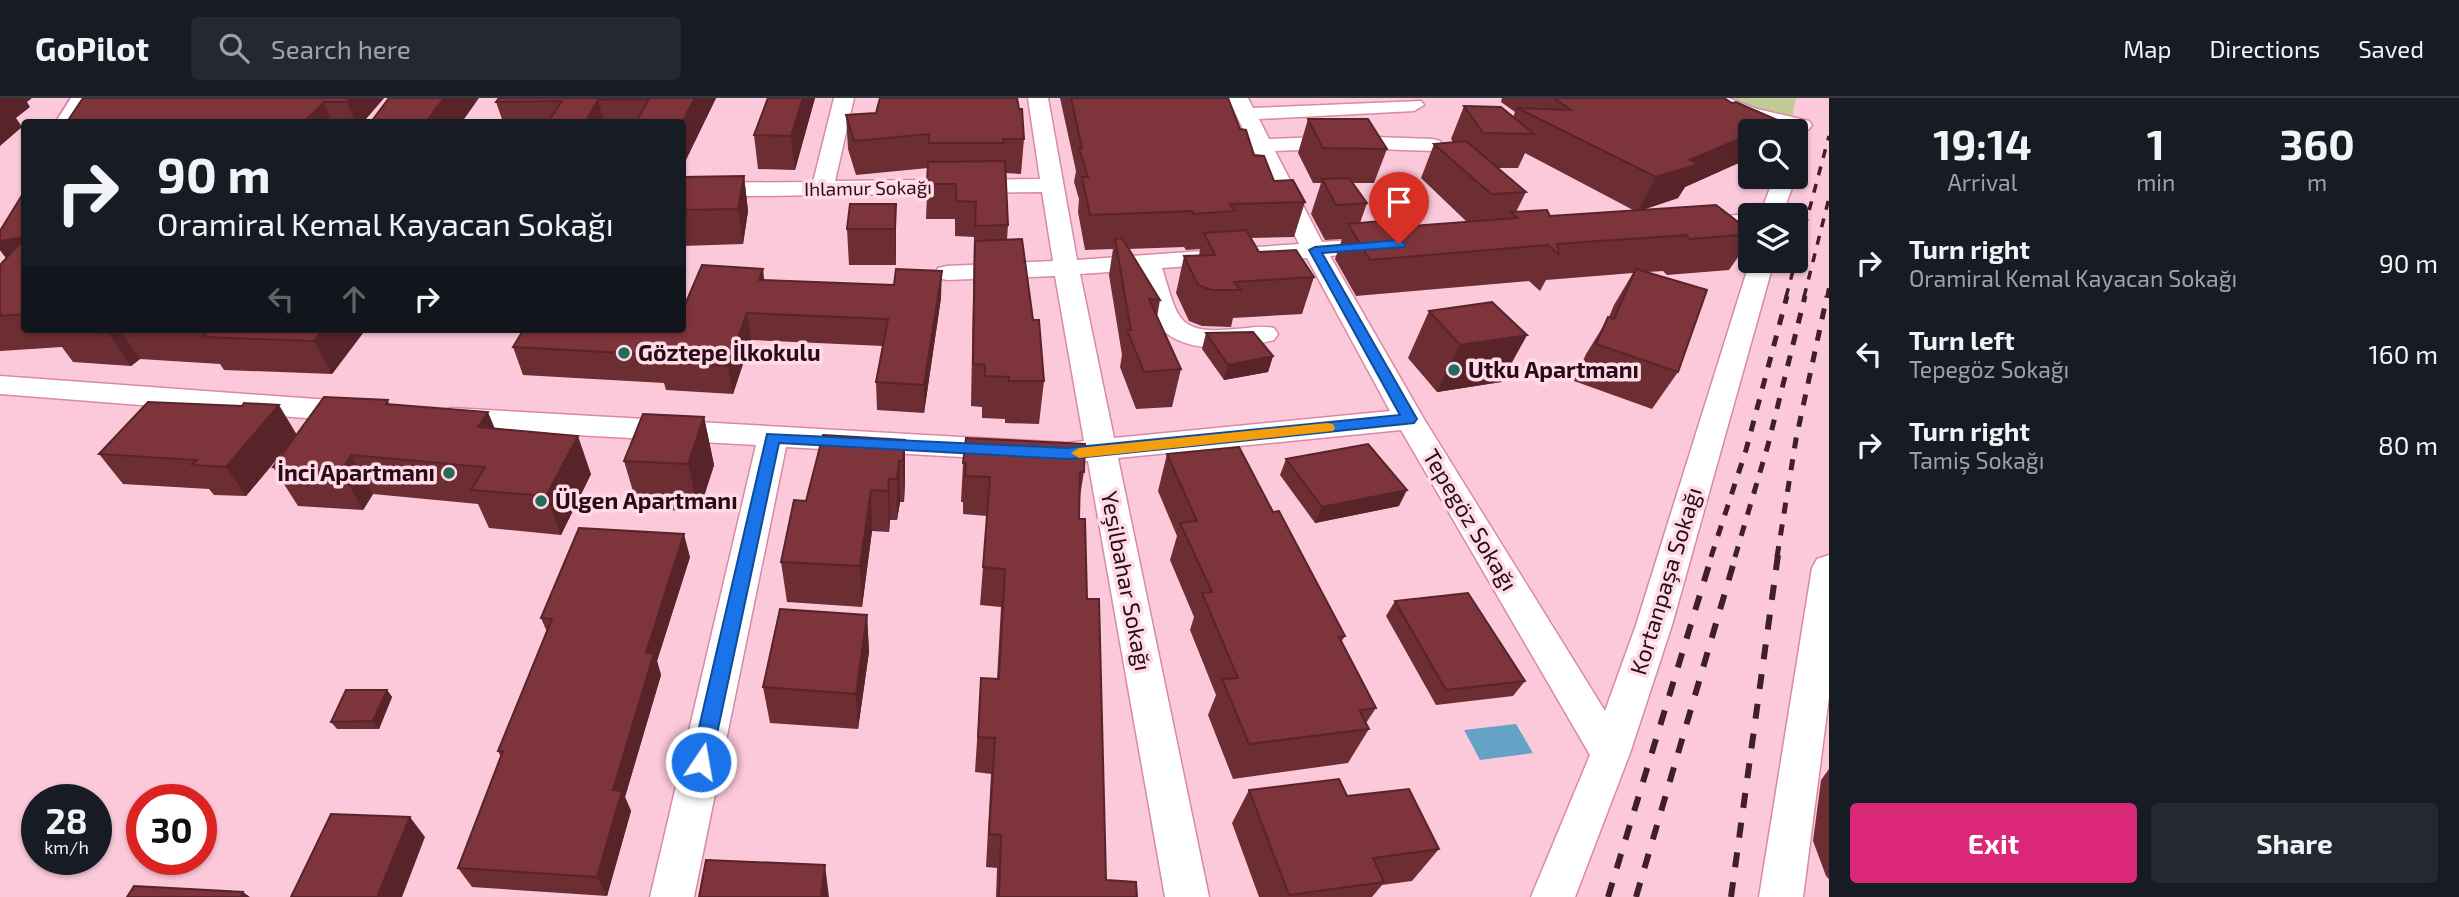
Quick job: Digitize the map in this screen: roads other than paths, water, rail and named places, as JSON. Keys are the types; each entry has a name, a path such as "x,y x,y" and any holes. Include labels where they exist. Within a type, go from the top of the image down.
{"main road":[{"path":"70,119 83,98"}],"street":[{"path":"822,189 844,98"},
{"name":"Yeşilbahar Sokağı","path":"1038,98 1066,268 1187,897"},
{"path":"1710,98 1754,115 1773,119"},
{"path":"1242,106 1415,105"},
{"name":"Tepegöz Sokağı","path":"1242,106 1315,250 1409,419 1610,753"},
{"path":"1260,141 1336,132"},
{"path":"1260,141 1433,145"},
{"name":"Ihlamur Sokağı","path":"686,190 1053,185"},
{"path":"1695,224 1738,221"},
{"path":"1721,222 1738,237"},
{"path":"947,273 1066,268 1399,244"},
{"path":"1147,262 1167,320 1176,330 1189,336 1206,338 1265,334"},
{"name":"Kortanpaşa Sokağı","path":"1553,897 1610,753 1654,625 1758,273"},
{"path":"0,385 387,414"},
{"path":"425,417 1048,453 1101,451 1409,419"},
{"path":"672,897 773,438"},
{"path":"1781,897 1825,615 1829,568"}],"water":[{"path":"1516,724 1533,753 1480,760 1464,730"}],"railway":[{"path":"1786,297 1829,136"},
{"path":"1804,297 1829,198"},
{"path":"1827,297 1829,286"},
{"path":"1711,557 1746,450 1787,296"},
{"path":"1735,557 1768,445 1805,296"},
{"path":"1777,557 1796,439 1827,296"},
{"path":"1608,897 1712,555"},
{"path":"1636,897 1736,555"},
{"path":"1731,897 1778,555"}],"place":[{"name":"Göztepe İlkokulu","path":"624,353"},
{"name":"Utku Apartmanı","path":"1454,370"},
{"name":"İnci Apartmanı","path":"449,473"},
{"name":"Ülgen Apartmanı","path":"541,501"}]}
